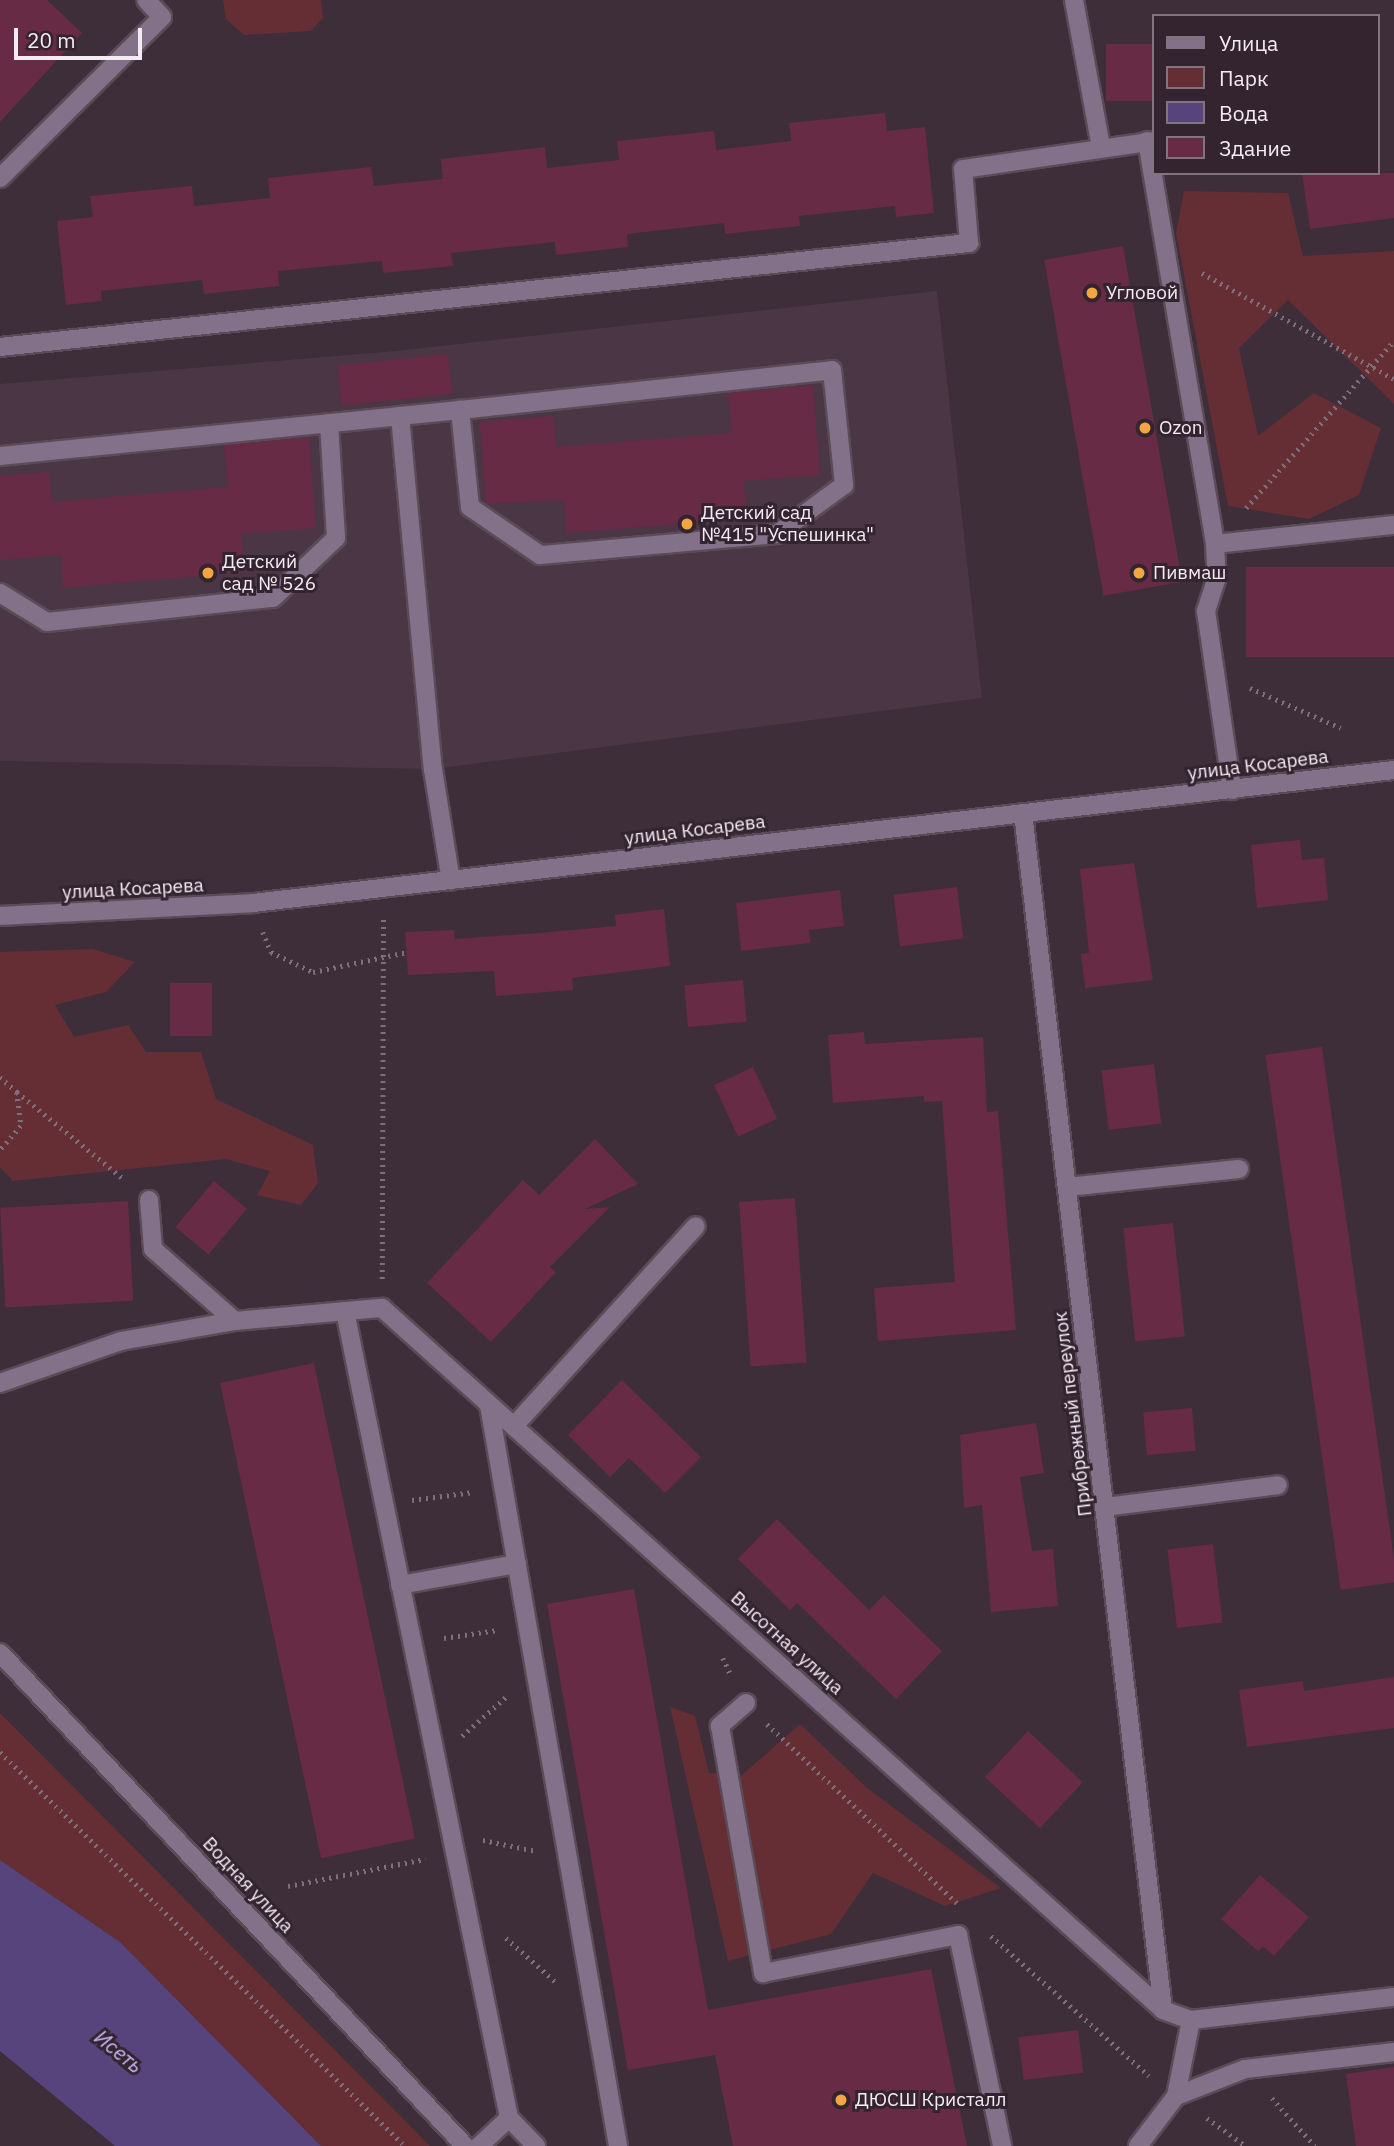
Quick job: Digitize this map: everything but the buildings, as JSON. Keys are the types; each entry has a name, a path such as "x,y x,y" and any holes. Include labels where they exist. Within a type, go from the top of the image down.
{"street":[{"path":"0,178 162,17 146,0"},
{"path":"1074,0 1101,147"},
{"path":"0,347 969,243 963,169 1151,141"},
{"path":"1155,175 1165,251 1215,544 1217,577 1206,611 1232,790"},
{"path":"0,456 832,370 844,485 777,534 540,555 471,507 460,410"},
{"path":"400,416 433,769 451,881"},
{"path":"0,593 47,621 273,598 336,538 329,423"},
{"path":"1215,544 1394,525"},
{"name":"улица Косарева","path":"0,916 253,903 1394,770"},
{"name":"Прибрежный переулок","path":"1023,813 1163,2010"},
{"path":"1067,1187 1239,1169"},
{"path":"149,1200 153,1249 234,1321"},
{"path":"514,1426 696,1226"},
{"path":"0,1384 121,1341 234,1321 382,1308"},
{"name":"Высотная улица","path":"382,1308 1163,2010"},
{"path":"345,1311 509,2118 536,2146"},
{"path":"489,1405 618,2146"},
{"path":"1105,1507 1278,1485"},
{"path":"400,1585 517,1564"},
{"name":"Водная улица","path":"0,1653 465,2146"},
{"path":"746,1703 720,1726 763,1972 958,1936 1002,2146"},
{"path":"1163,2010 1191,2020 1394,1997"},
{"path":"1138,2146 1175,2096 1191,2020"},
{"path":"1175,2096 1245,2069 1394,2052"},
{"path":"479,2146 509,2118"}],"path":[{"path":"1165,251 1370,368 1394,379"},
{"path":"1215,544 1394,341"},
{"path":"1245,682 1253,691 1341,729"},
{"path":"382,1308 383,888"},
{"path":"253,903 271,952 313,972 407,953"},
{"path":"0,1077 149,1200"},
{"path":"0,1150 21,1126 18,1092"},
{"path":"384,1505 504,1488"},
{"path":"412,1643 528,1626"},
{"path":"716,1645 746,1703 964,1910"},
{"path":"436,1761 536,1669"},
{"path":"0,1752 405,2146"},
{"path":"451,1834 568,1857"},
{"path":"288,1886 455,1853"},
{"path":"464,1900 596,2019"},
{"path":"984,1929 1093,2032 1175,2096 1246,2146"},
{"path":"1245,2069 1315,2146"}],"shaded area":[{"path":"937,291 982,698 433,769 0,761 0,384 396,351"}],"green space":[{"path":"223,0 321,0 323,18 311,31 244,35 226,19"},
{"path":"1184,191 1288,193 1303,256 1394,251 1394,404 1288,300 1239,348 1258,436 1314,393 1381,428 1359,495 1309,519 1228,506 1176,233"},
{"path":"93,949 135,962 106,992 55,1005 74,1037 128,1025 146,1052 201,1052 216,1099 313,1145 318,1183 301,1205 257,1195 270,1171 226,1159 13,1181 0,1167 0,952"},
{"path":"670,1707 695,1716 709,1773 742,1775 800,1724 867,1788 1001,1888 945,1906 873,1873 831,1934 728,1961"},
{"path":"0,1713 430,2146 321,2146 120,1942 0,1860"}],"water":[{"name":"Исеть","path":"0,1860 120,1942 321,2146 115,2146 0,2051"}],"place":[{"name":"Угловой","path":"1092,293"},
{"name":"Ozon","path":"1145,428"},
{"name":"Детский сад №415 \"Успешинка\"","path":"687,524"},
{"name":"Детcкий сад № 526","path":"208,573"},
{"name":"Пивмаш","path":"1139,573"},
{"name":"ДЮСШ Кристалл","path":"841,2100"}]}
